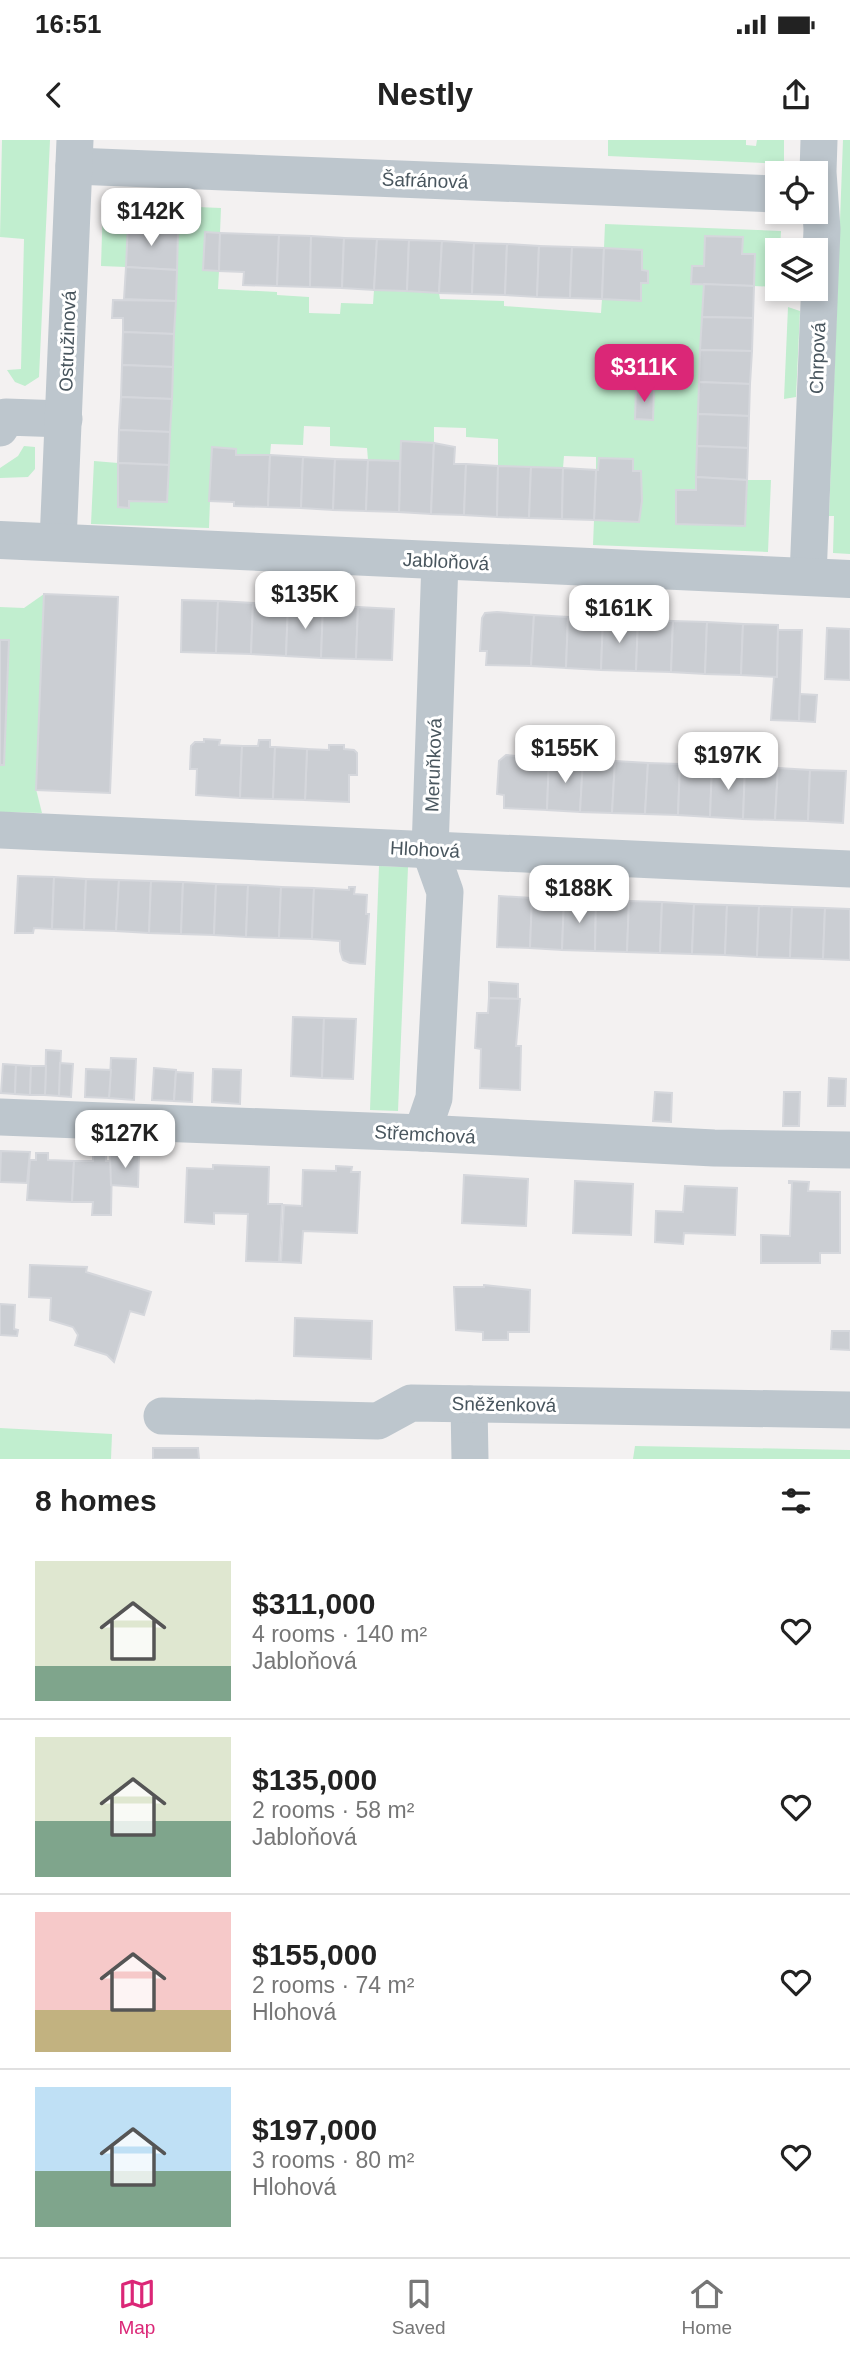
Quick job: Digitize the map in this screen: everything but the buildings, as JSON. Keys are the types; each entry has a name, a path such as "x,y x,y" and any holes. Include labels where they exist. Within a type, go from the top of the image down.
{"street":[{"name":"Chrpová","path":"818,161 819,140"},
{"name":"Šafránová","path":"74,153 765,193"},
{"name":"Ostružinová","path":"58,542 74,153"},
{"name":"Chrpová","path":"808,577 821,224"},
{"path":"2,418 64,419"},
{"name":"Jabloňová","path":"0,540 850,579"},
{"name":"Meruňková","path":"422,1133 434,1098 445,892 430,849 440,561"},
{"name":"Hlohová","path":"0,830 850,869"},
{"name":"Střemchová","path":"0,1117 422,1133 714,1148 850,1150"},
{"name":"Sněženková","path":"162,1416 377,1421 411,1403 850,1410"},
{"path":"469,1404 470,1459"}],"green space":[{"path":"2,140 50,140 39,377 25,386 15,382 7,370 21,369 24,239 0,237"},
{"path":"608,140 746,140 746,145 756,146 757,140 784,140 784,161 765,161 765,163 608,156"},
{"path":"843,140 850,140 850,554 833,553 834,516 829,516"},
{"path":"103,203 221,208 220,233 205,232 203,270 219,271 218,289 277,292 277,295 309,297 309,313 340,314 341,303 373,304 374,290 439,293 440,299 504,301 504,306 601,313 602,299 640,301 641,283 648,283 648,271 642,270 642,250 604,248 605,224 781,231 781,238 765,238 765,286 754,286 755,255 742,254 743,238 704,266 692,266 691,283 704,284 696,490 676,490 676,524 745,526 747,480 771,480 768,552 593,545 594,520 639,522 642,501 641,471 633,471 633,459 599,458 598,470 596,457 564,456 563,468 498,466 498,439 466,437 466,428 434,427 434,443 401,442 400,461 368,460 367,448 330,446 330,427 304,426 303,445 271,444 270,455 236,455 236,449 212,447 209,528 91,524 94,461 118,463 118,507 128,508 129,501 167,502 178,231 148,230 147,223 128,222 126,267 101,266"},
{"path":"788,307 800,311 796,397 784,399"},
{"path":"24,446 35,447 35,469 28,477 0,478 0,468 18,456"},
{"path":"44,594 36,789 42,813 0,812 0,765 4,765 9,641 0,640 0,607 24,608"},
{"path":"379,866 408,867 398,1111 370,1110"},
{"path":"0,1428 112,1434 111,1459 0,1459"},
{"path":"635,1446 850,1450 850,1459 633,1459"}]}
